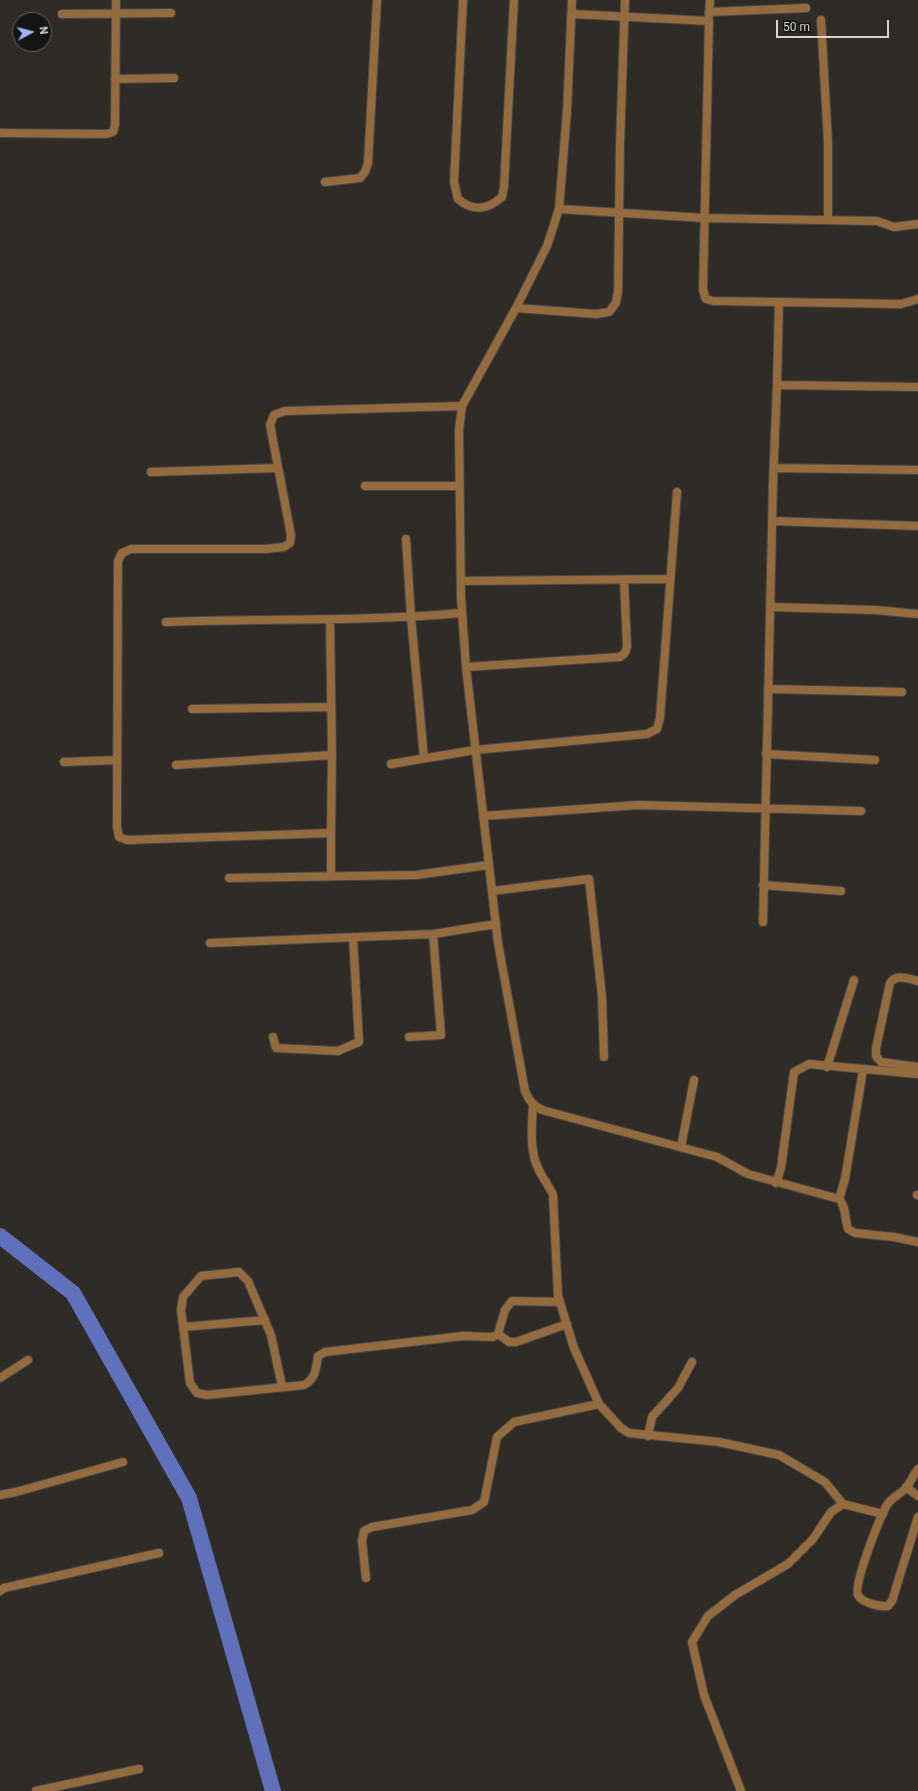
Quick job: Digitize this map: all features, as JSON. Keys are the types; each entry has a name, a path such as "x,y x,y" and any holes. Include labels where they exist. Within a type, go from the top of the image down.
{"street":[{"path":"0,133 106,134 113,132 115,125 116,0"},
{"path":"325,182 360,178 365,172 368,163 377,0"},
{"path":"463,0 454,182 458,199 471,208 490,206 502,197 504,187 514,0"},
{"path":"572,0 567,111 559,209 547,246 516,308 462,406 459,430 461,613 466,667 496,924 525,1091 533,1105 542,1110 717,1157 748,1174 838,1199 843,1206 845,1222 848,1229 855,1233 894,1237 918,1242"},
{"path":"516,308 596,314 609,312 616,303 618,292 625,0"},
{"path":"710,0 708,21 703,290 706,298 713,301 901,304 918,299"},
{"path":"709,12 806,8"},
{"path":"62,14 171,13"},
{"path":"572,14 708,21"},
{"path":"821,20 828,142 828,220"},
{"path":"115,79 174,78"},
{"path":"559,209 619,214 704,218 878,221 894,227 918,224"},
{"path":"763,922 766,754 779,302"},
{"path":"777,385 918,387"},
{"path":"331,832 134,839 119,837 117,827 118,561 122,553 131,549 258,549 284,547 290,543 291,535 270,425 274,415 285,411 462,406"},
{"path":"151,472 277,468"},
{"path":"774,468 918,470"},
{"path":"365,486 459,486"},
{"path":"391,764 475,750 647,734 657,728 660,718 677,492"},
{"path":"773,521 918,526"},
{"path":"406,539 411,617 424,758"},
{"path":"461,581 670,579"},
{"path":"466,667 620,657 625,654 627,647 624,580"},
{"path":"771,607 875,610 918,614"},
{"path":"166,622 248,619 330,620 411,617 461,613"},
{"path":"330,620 332,756 331,876"},
{"path":"768,689 902,692"},
{"path":"192,709 331,707"},
{"path":"766,754 875,760"},
{"path":"176,765 332,756"},
{"path":"64,762 117,760"},
{"path":"483,816 638,804 861,811"},
{"path":"229,878 416,875 489,865"},
{"path":"492,891 589,879 602,997 604,1057"},
{"path":"763,885 841,891"},
{"path":"210,943 433,934 496,924"},
{"path":"409,1037 441,1035 433,934"},
{"path":"273,1037 276,1048 338,1051 359,1042 353,937"},
{"path":"918,981 899,977 894,978 890,983 876,1048 876,1056 881,1062 918,1067"},
{"path":"827,1067 854,980"},
{"path":"776,1183 781,1168 794,1072 809,1064 827,1067 918,1074"},
{"path":"838,1199 845,1179 863,1070"},
{"path":"681,1147 694,1080"},
{"path":"533,1105 532,1139 535,1161 538,1169 550,1186 553,1195 558,1296 574,1348 599,1404 621,1428 629,1433 719,1442 779,1455 825,1482 843,1504 883,1514"},
{"path":"282,1386 271,1335 248,1281 239,1272 201,1276 183,1297 181,1310 190,1383 197,1393 207,1395 282,1386 304,1385 310,1382 315,1374 318,1356 325,1352 463,1336 493,1338 498,1334 505,1310 512,1301 560,1302"},
{"path":"183,1327 265,1320"},
{"path":"498,1334 509,1342 516,1342 567,1324"},
{"path":"0,1378 28,1360"},
{"path":"648,1436 652,1417 678,1388 692,1362"},
{"path":"366,1578 362,1541 364,1531 372,1527 472,1510 484,1502 497,1437 514,1422 599,1404"},
{"path":"0,1495 16,1492 123,1462"},
{"path":"918,1468 906,1487 893,1498 883,1514 864,1564 857,1588 858,1595 862,1599 882,1607 888,1606 892,1601 918,1517"},
{"path":"906,1487 918,1496"},
{"path":"741,1791 704,1695 692,1642 708,1616 735,1595 788,1564 813,1539 831,1512 843,1504"},
{"path":"0,1591 4,1588 159,1552"},
{"path":"36,1791 138,1769"}],"waterway":[{"path":"0,1236 73,1293 189,1498 273,1791"}]}
